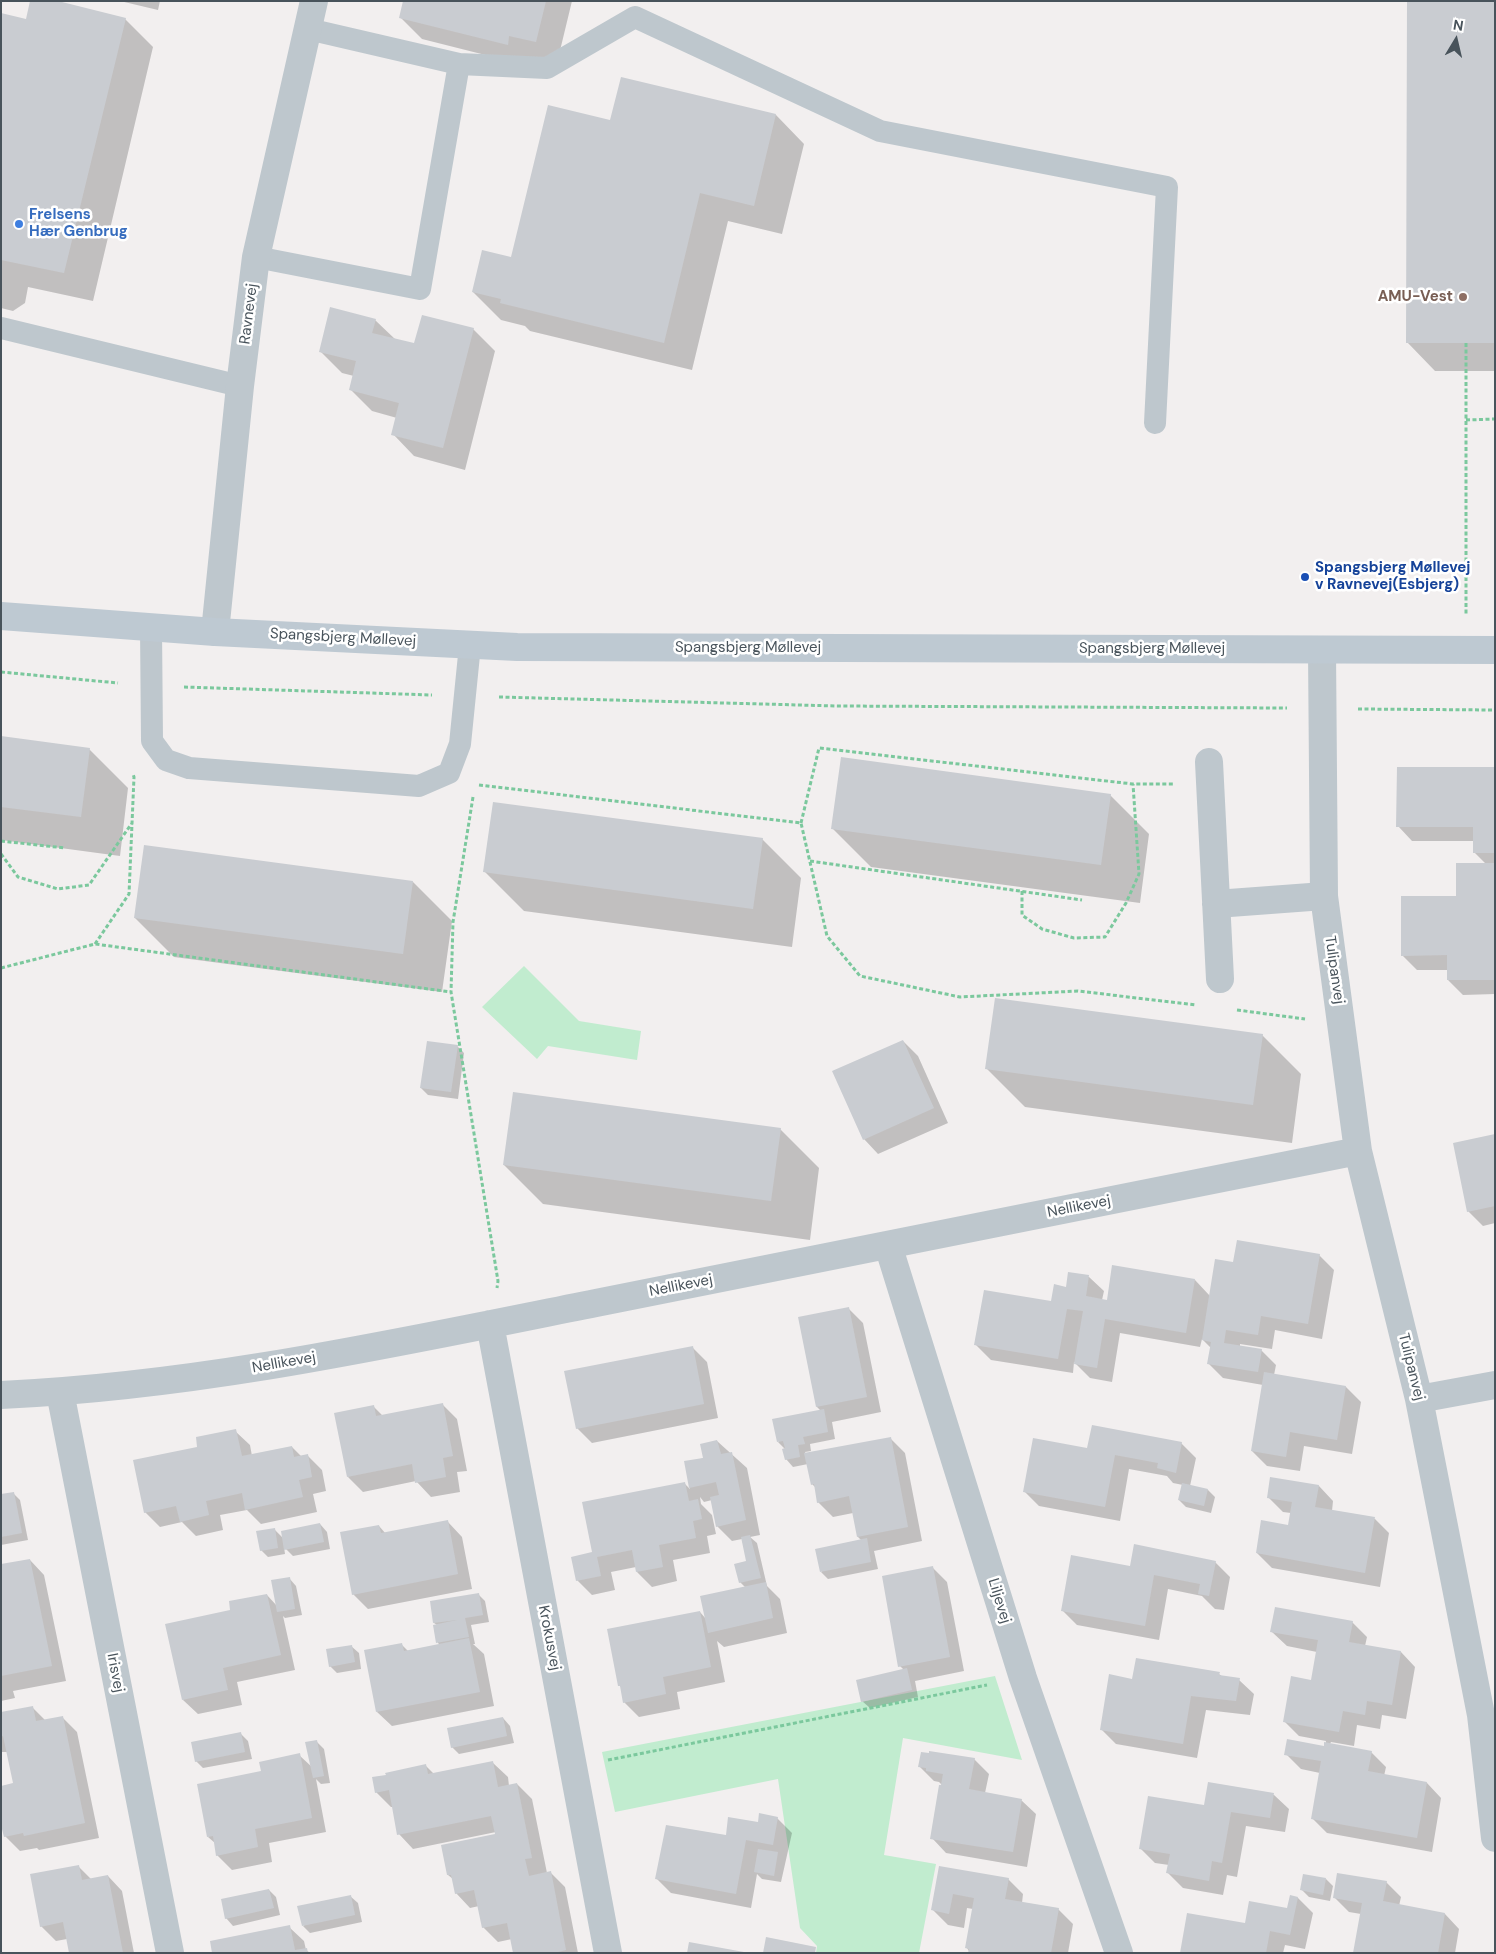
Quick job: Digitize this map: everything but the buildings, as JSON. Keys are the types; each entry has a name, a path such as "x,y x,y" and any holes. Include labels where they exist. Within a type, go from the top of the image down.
{"street":[{"name":"Ravnevej","path":"215,632 240,386 256,257 314,1"},
{"name":"Spangsbjerg Møllevej","path":"1,616 215,632 517,647 1495,650"},
{"name":"Tulipanvej","path":"1322,650 1324,896 1358,1151 1419,1399 1481,1715 1495,1838"},
{"path":"1210,773 1220,979"},
{"path":"1216,904 1324,896"},
{"name":"Nellikevej","path":"1,1395 60,1392 255,1368 888,1246 1358,1151"},
{"name":"Liljevej","path":"888,1246 1023,1678 1119,1953"},
{"name":"Krokusvej","path":"490,1324 608,1953"},
{"path":"1419,1399 1495,1385"},
{"name":"Irisvej","path":"60,1392 170,1953"}],"lane":[{"path":"308,29 459,64 547,68 635,17 880,131 1167,187 1155,423"},
{"path":"256,257 420,289 459,64"},
{"path":"1,328 240,386"},
{"path":"151,628 152,741 166,760 189,768 419,786 449,773 460,744 470,645"}],"path":[{"path":"1466,343 1466,650"},
{"path":"1466,420 1495,419"},
{"path":"1,672 151,686 465,697 837,706 1495,710"},
{"path":"1202,1006 1078,991 960,997 860,976 827,936 801,823 819,748 1134,784 1210,773"},
{"path":"95,944 129,894 134,777 131,769"},
{"path":"449,773 475,784 801,823"},
{"path":"475,784 453,922 450,992 498,1281 490,1324"},
{"path":"1022,891 1022,914 1042,929 1074,938 1105,937 1126,903 1139,874 1134,784"},
{"path":"1,854 18,877 58,889 89,885 132,823"},
{"path":"1,841 65,848"},
{"path":"810,862 1082,900"},
{"path":"1,968 95,944 450,992"},
{"path":"1231,1010 1341,1023"},
{"path":"574,1767 1023,1678"}],"green space":[{"path":"524,966 579,1021 641,1031 637,1060 548,1046 537,1059 482,1007"},
{"path":"995,1676 1022,1760 903,1738 884,1855 936,1864 919,1953 816,1953 817,1946 800,1928 778,1779 615,1812 602,1752"}],"place":[{"name":"Frelsens Hær Genbrug","path":"19,224"},
{"name":"AMU-Vest","path":"1463,297"},
{"name":"Spangsbjerg Møllevej v Ravnevej(Esbjerg)","path":"1305,577"}]}
